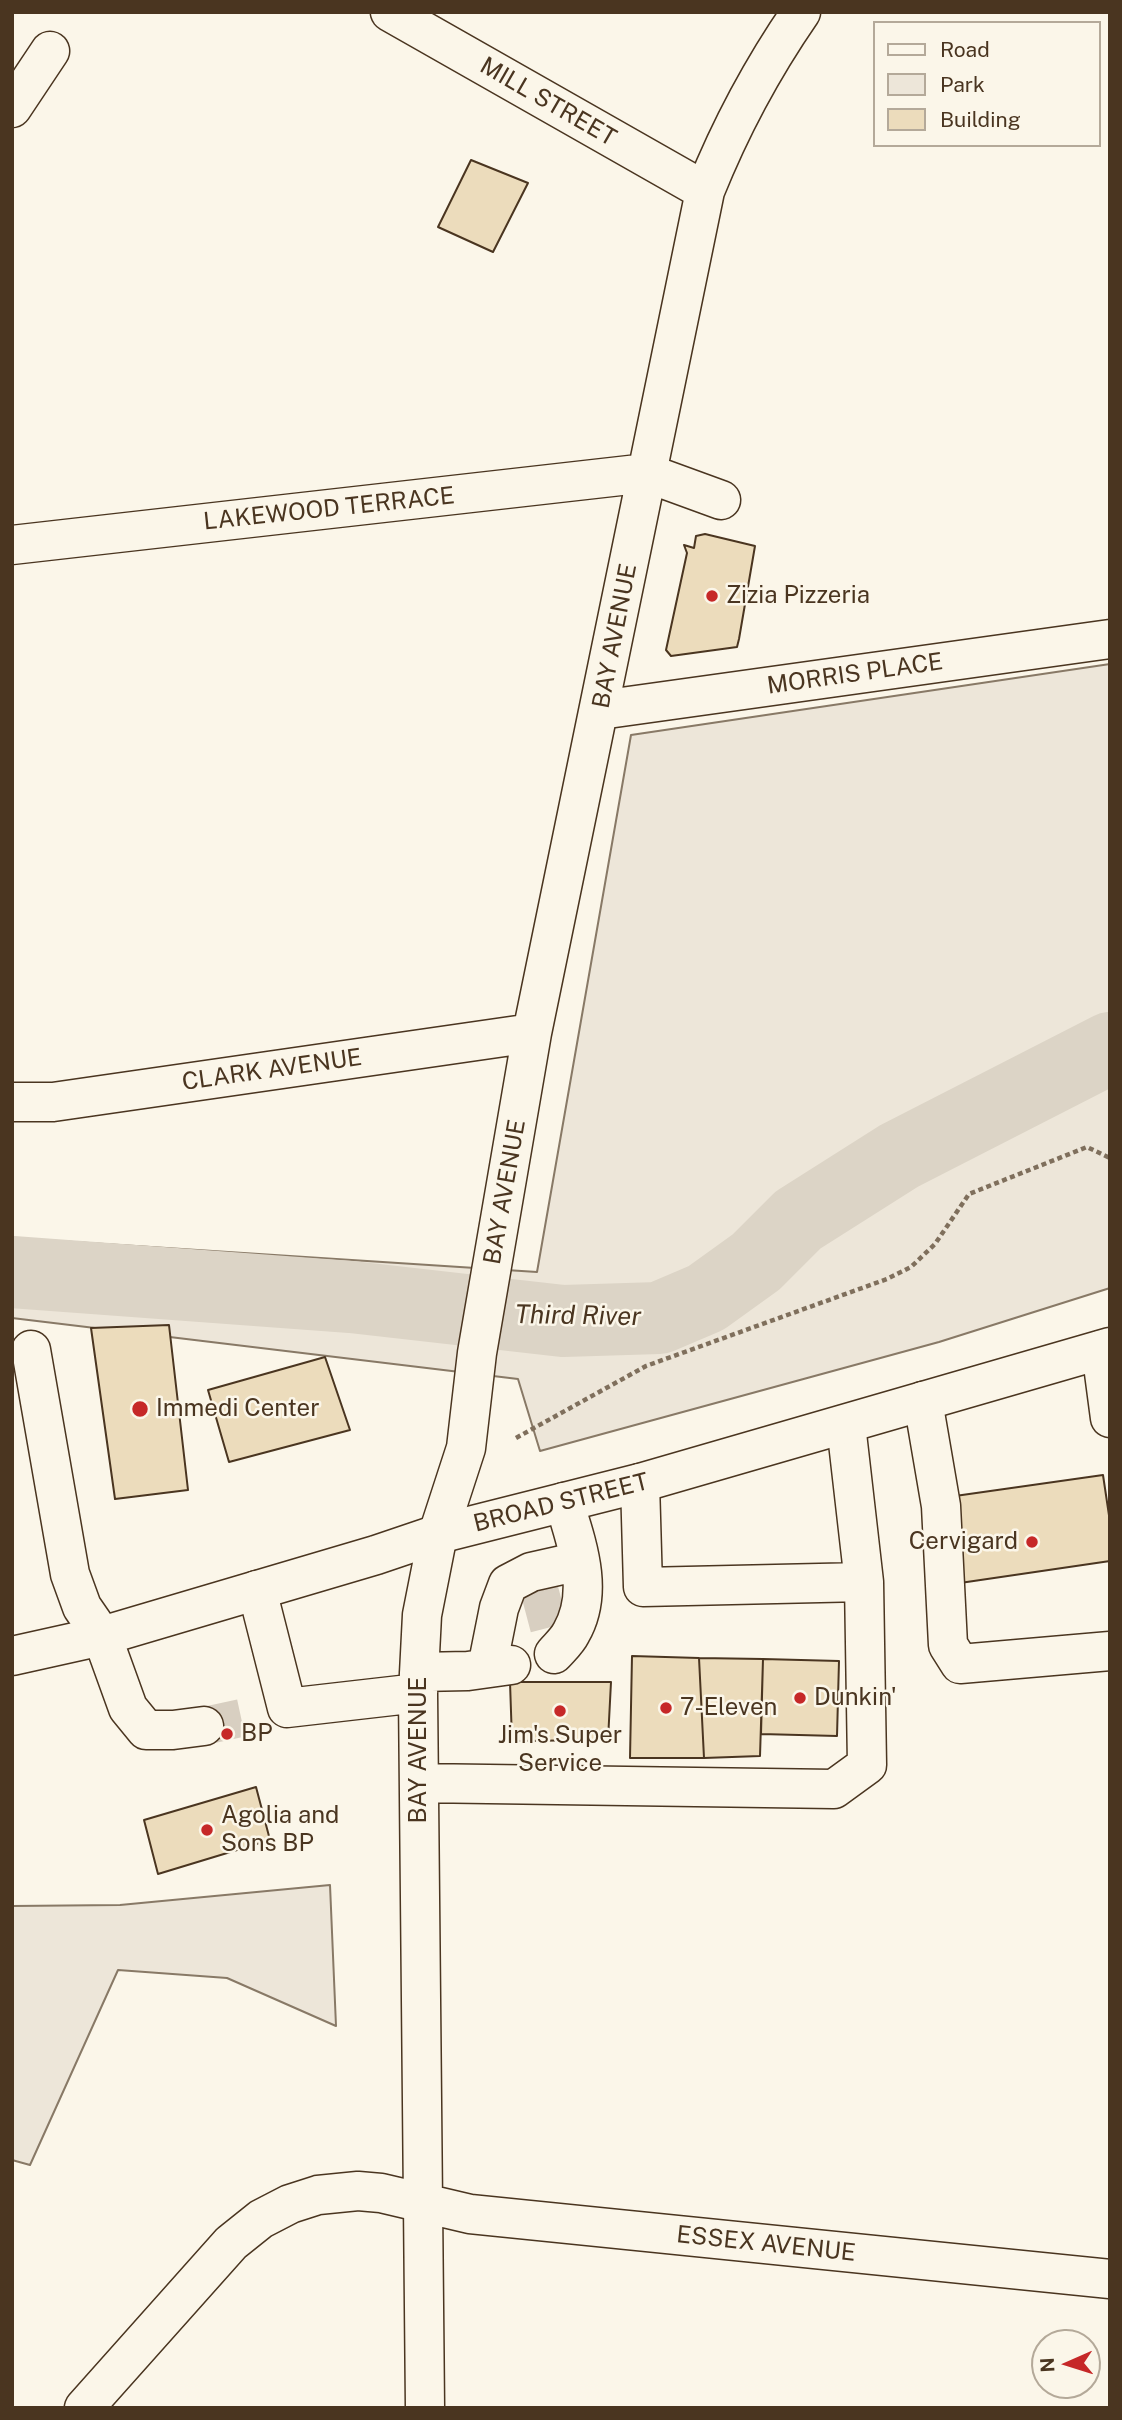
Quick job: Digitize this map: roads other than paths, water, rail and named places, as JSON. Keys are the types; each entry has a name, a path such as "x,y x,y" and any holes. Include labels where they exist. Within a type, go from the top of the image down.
{"street":[{"name":"MILL STREET","path":"390,12 705,191"},
{"name":"BAY AVENUE","path":"425,2408 418,1683 422,1615 438,1534 466,1448 477,1353 532,1033 705,191 743,104 801,12"},
{"path":"12,108 50,51"},
{"path":"647,473 721,500"},
{"name":"LAKEWOOD TERRACE","path":"12,545 647,473"},
{"name":"MORRIS PLACE","path":"600,710 1110,639"},
{"name":"CLARK AVENUE","path":"12,1101 53,1102 532,1033"},
{"path":"1105,1348 1110,1418"},
{"name":"BROAD STREET","path":"12,1656 102,1636 438,1534 640,1483 1105,1348"},
{"path":"31,1350 70,1574 82,1607 102,1636 128,1708 145,1730 204,1726"},
{"path":"923,1401 941,1506 948,1645 960,1664 1110,1651"},
{"path":"419,1783 834,1789 867,1765 864,1581 846,1425"},
{"path":"640,1483 643,1587 864,1581"},
{"path":"554,1654 570,1636 580,1561 564,1502"},
{"path":"257,1590 271,1711 500,1666 512,1619 499,1608 508,1584 531,1572 580,1561"},
{"name":"ESSEX AVENUE","path":"84,2408 231,2243 261,2219 290,2204 318,2195 358,2191 381,2193 484,2216 1110,2279"}],"waterway":[{"name":"Third River","path":"12,1272 351,1297 563,1321 659,1318 706,1298 756,1262 798,1220 899,1156 1110,1048"}],"tunnel":[{"path":"526,1614 564,1604"},
{"path":"204,1726 255,1715"}],"place":[{"name":"Zizia Pizzeria","path":"712,596"},
{"name":"Immedi Center","path":"140,1409"},
{"name":"Cervigard","path":"1032,1542"},
{"name":"Dunkin'","path":"800,1698"},
{"name":"7-Eleven","path":"666,1708"},
{"name":"Jim's Super Service","path":"560,1711"},
{"name":"BP","path":"227,1734"},
{"name":"Agolia and Sons BP","path":"207,1830"}]}
